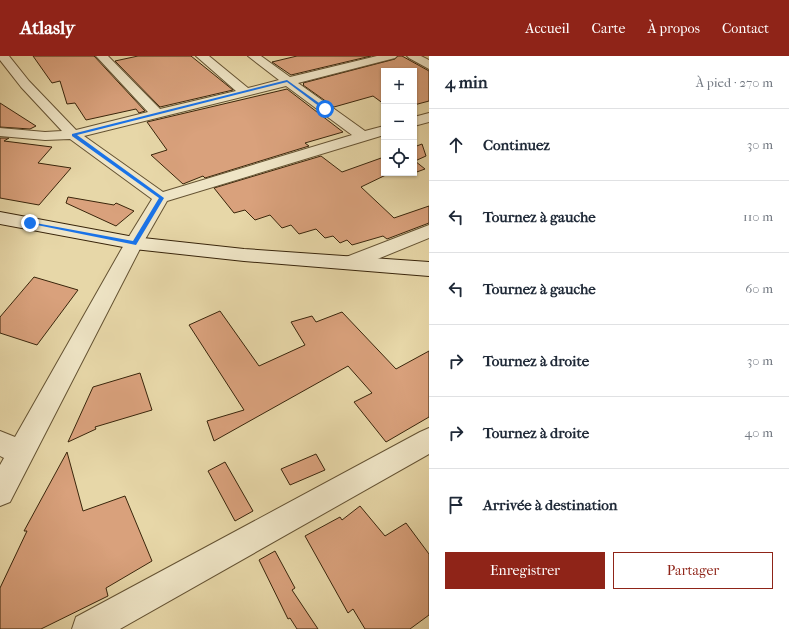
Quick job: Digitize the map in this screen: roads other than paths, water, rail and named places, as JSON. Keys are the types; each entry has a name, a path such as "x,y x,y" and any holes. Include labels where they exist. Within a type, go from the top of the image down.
{"street":[{"path":"3,56 25,84 73,135 161,198"},
{"path":"102,56 156,114"},
{"path":"202,56 245,92"},
{"path":"254,56 363,137"},
{"path":"0,132 45,136 73,135 391,56"},
{"path":"413,56 429,65"},
{"path":"417,121 429,117"},
{"path":"0,492 10,448 161,198 381,131"},
{"path":"0,218 134,243 244,255 353,262 429,269"},
{"path":"353,262 429,232"},
{"path":"88,629 429,440"}]}
